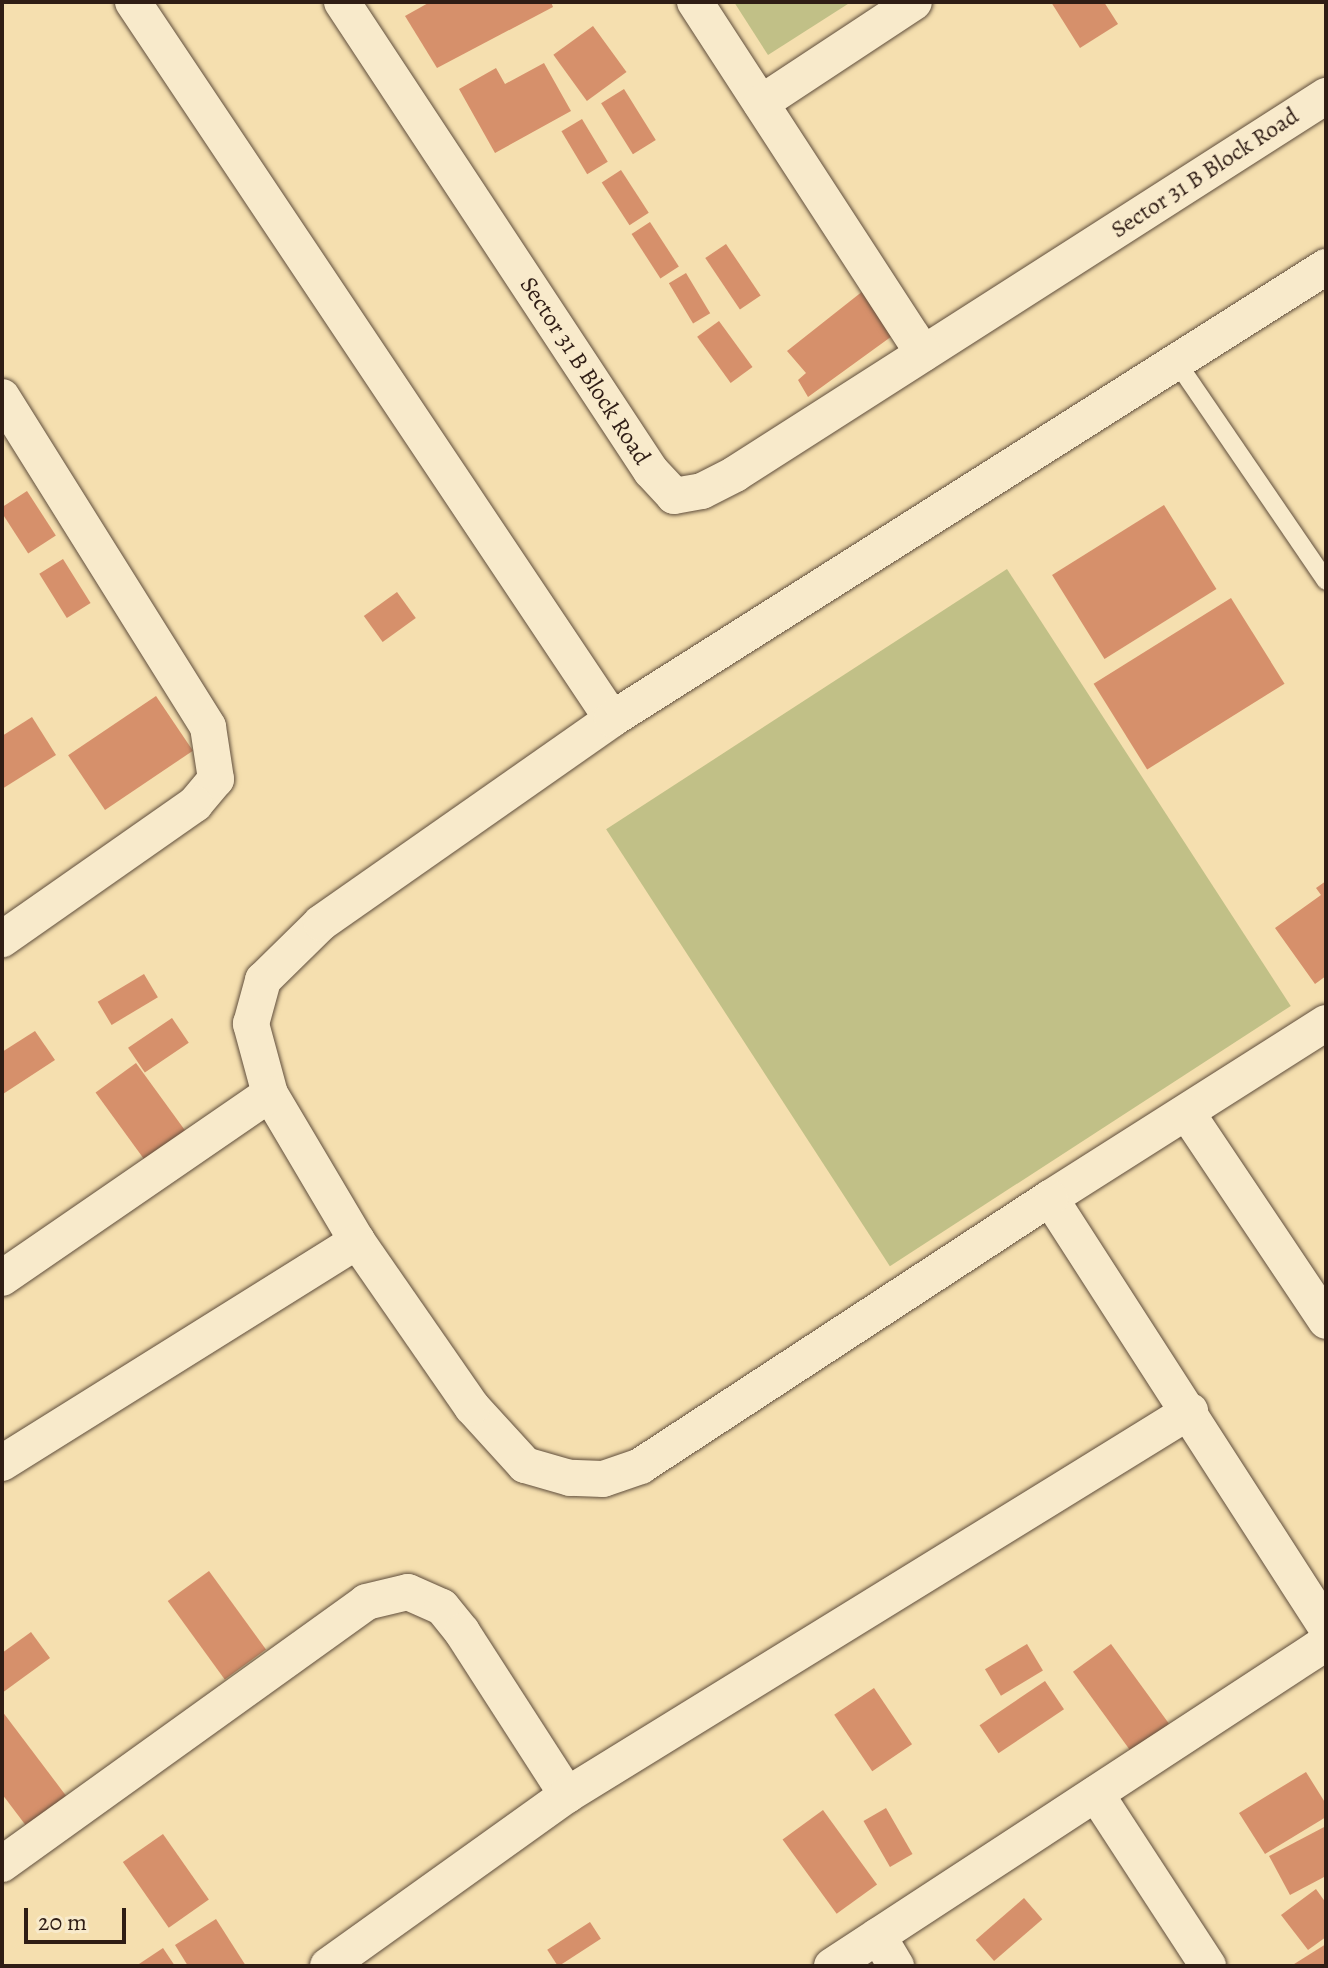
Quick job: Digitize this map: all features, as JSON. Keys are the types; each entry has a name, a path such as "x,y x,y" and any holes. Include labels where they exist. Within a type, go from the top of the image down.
{"street":[{"path":"133,2 612,719"},
{"name":"Sector 31 B Block Road","path":"342,2 651,471 674,496 735,474 1326,96"},
{"path":"695,2 923,353"},
{"path":"761,103 914,2"},
{"path":"1326,267 612,719 321,923 263,980 251,1024 270,1094 357,1241 472,1407 525,1465 603,1479 641,1466 1050,1198 1326,1023"},
{"path":"2,397 208,727 216,779 195,804 2,939"},
{"path":"2,1278 270,1094"},
{"path":"1187,1113 1326,1321"},
{"path":"1050,1198 1190,1411 1326,1627"},
{"path":"2,1463 357,1241"},
{"path":"328,1966 567,1795 1190,1411"},
{"path":"2,1864 366,1602 408,1592 442,1607 462,1632 567,1795"},
{"path":"832,1966 887,1951 1096,1794 1326,1643"},
{"path":"1096,1794 1208,1966"}],"lane":[{"path":"1176,361 1326,581"}],"shaded area":[{"path":"734,2 851,2 768,55"},
{"path":"1007,569 1291,1006 890,1266 606,829"}],"building":[{"path":"430,2 551,2 553,7 437,68 405,16"},
{"path":"1051,2 1104,2 1118,24 1080,48"},
{"path":"593,26 627,72 587,101 553,55"},
{"path":"544,63 571,111 495,153 459,89 496,68 505,84"},
{"path":"624,89 656,140 633,154 601,103"},
{"path":"582,119 608,162 587,174 561,131"},
{"path":"621,170 649,213 629,225 602,183"},
{"path":"650,222 679,266 660,278 632,234"},
{"path":"726,244 761,295 740,309 705,258"},
{"path":"686,273 710,313 693,324 669,283"},
{"path":"868,287 899,331 808,397 798,380 806,373 787,351"},
{"path":"719,321 753,367 731,383 697,337"},
{"path":"27,491 56,535 28,553 2,513 2,507"},
{"path":"1164,505 1216,589 1105,659 1052,575"},
{"path":"63,559 91,603 67,618 39,574"},
{"path":"397,592 416,618 383,642 364,616"},
{"path":"1231,598 1285,684 1147,769 1094,684"},
{"path":"156,696 193,751 105,810 68,755"},
{"path":"32,717 56,755 2,789 2,736"},
{"path":"1326,881 1326,976 1315,984 1275,928 1321,895 1316,888"},
{"path":"144,974 158,997 112,1025 98,1002"},
{"path":"172,1018 189,1043 145,1073 128,1048"},
{"path":"35,1031 55,1060 3,1094 2,1052"},
{"path":"136,1063 192,1140 151,1169 96,1092"},
{"path":"209,1571 266,1649 225,1679 168,1601"},
{"path":"31,1632 50,1658 2,1693 2,1653"},
{"path":"1027,1644 1043,1671 1001,1696 985,1669"},
{"path":"1111,1644 1169,1724 1131,1752 1073,1672"},
{"path":"1045,1681 1064,1709 999,1753 980,1725"},
{"path":"874,1688 912,1744 872,1771 834,1715"},
{"path":"2,1711 67,1797 27,1827 2,1794"},
{"path":"1306,1772 1326,1804 1326,1817 1265,1854 1239,1813"},
{"path":"886,1808 912,1854 890,1867 863,1821"},
{"path":"823,1810 877,1884 837,1914 783,1839"},
{"path":"1326,1826 1326,1876 1290,1895 1269,1856"},
{"path":"163,1834 209,1900 169,1928 123,1862"},
{"path":"1316,1889 1326,1903 1326,1937 1308,1950 1281,1915"},
{"path":"1024,1898 1042,1919 994,1961 976,1940"},
{"path":"216,1919 246,1966 188,1966 175,1945"},
{"path":"590,1922 601,1939 559,1966 547,1950"},
{"path":"1326,1944 1326,1966 1291,1966"},
{"path":"163,1948 175,1966 136,1966"}]}
